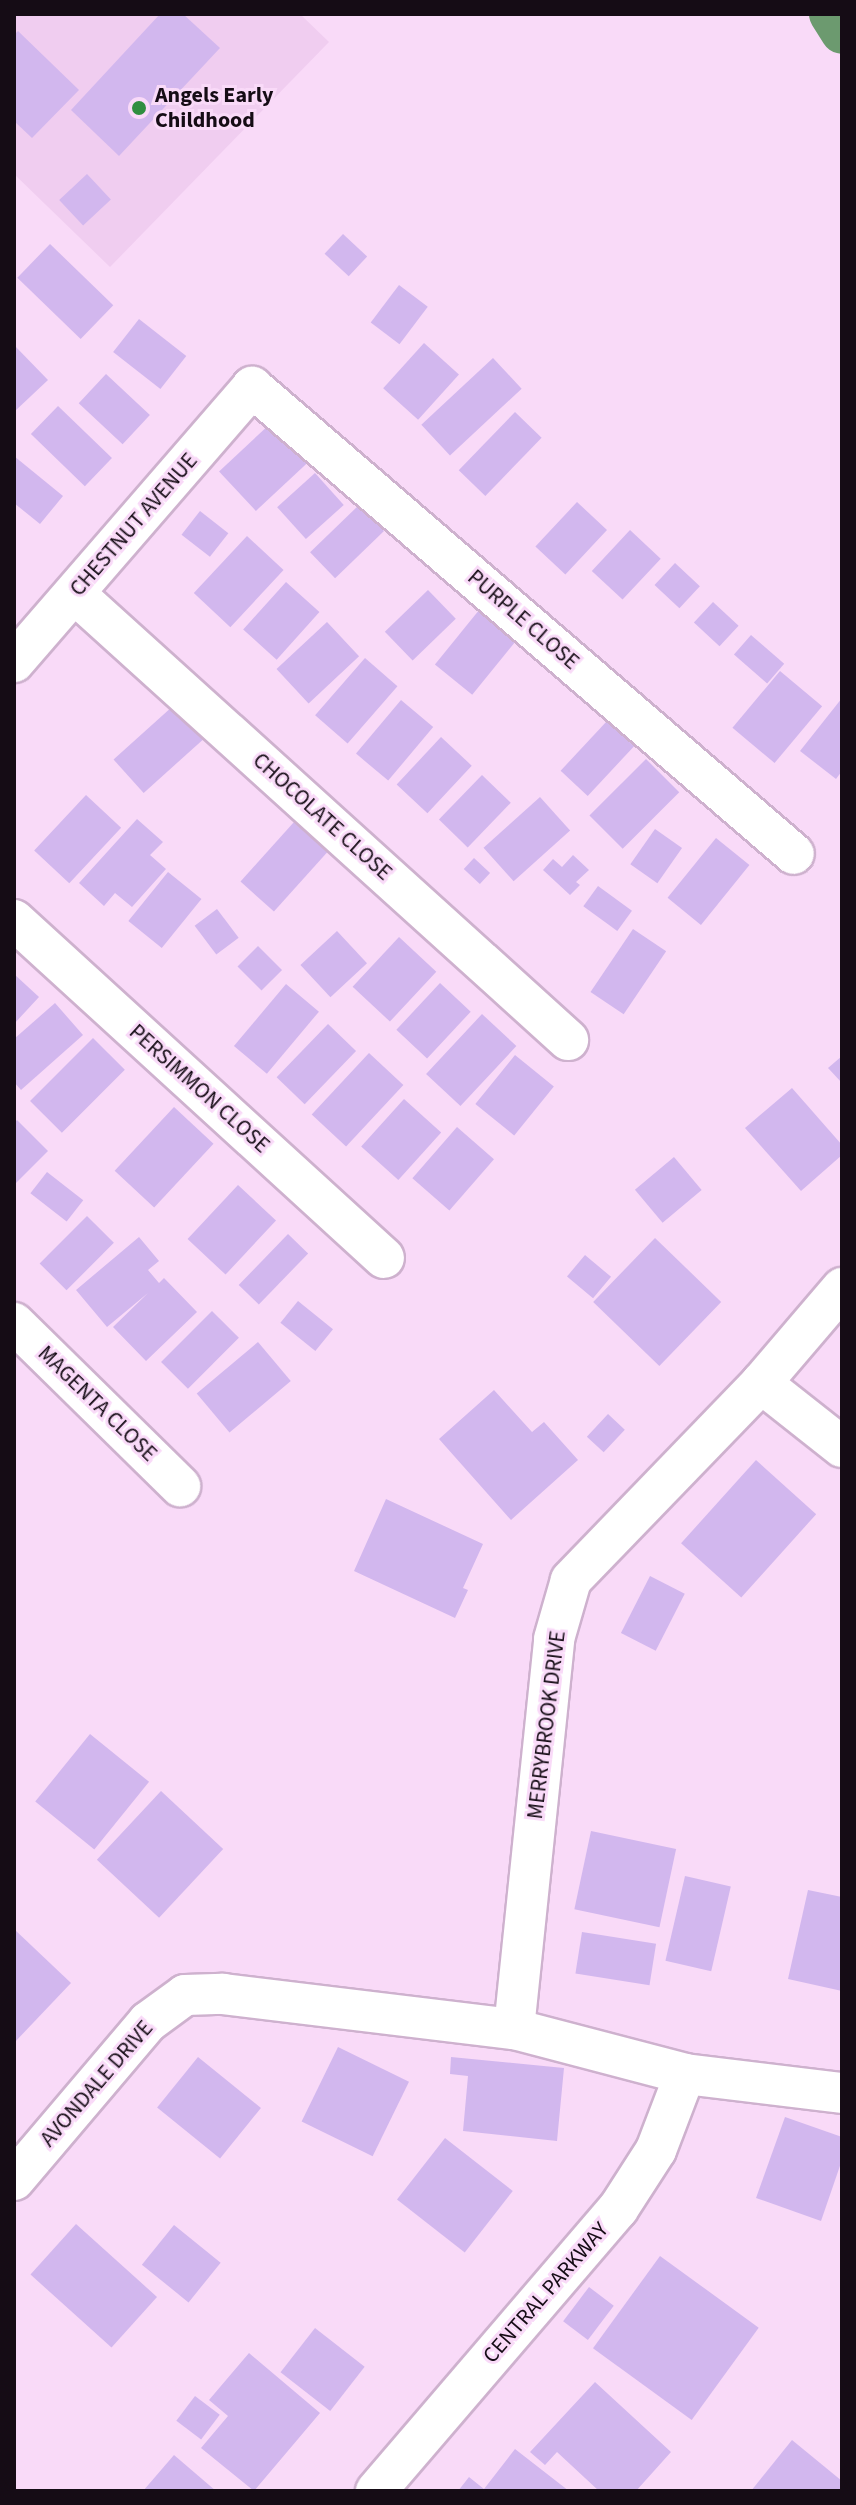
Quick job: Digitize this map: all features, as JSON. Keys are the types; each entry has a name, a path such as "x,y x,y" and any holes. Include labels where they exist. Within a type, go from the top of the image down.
{"street":[{"name":"CHESTNUT AVENUE","path":"14,662 252,387"},
{"name":"PURPLE CLOSE","path":"252,387 794,854"},
{"name":"CHOCOLATE CLOSE","path":"75,594 568,1040"},
{"name":"PERSIMMON CLOSE","path":"14,920 384,1258"},
{"name":"MERRYBROOK DRIVE","path":"514,2029 554,1639 571,1580 761,1383 842,1288"},
{"name":"MAGENTA CLOSE","path":"14,1323 180,1486"},
{"path":"761,1383 842,1447"},
{"name":"AVONDALE DRIVE","path":"14,2180 148,2022 185,1995 223,1994 514,2029"},
{"path":"514,2029 685,2074 842,2093"},
{"name":"CENTRAL PARKWAY","path":"376,2491 618,2209 656,2150 685,2074"}],"shaded area":[{"name":"Angels Early Childhood","path":"14,14 300,14 329,42 110,267 14,174"}],"building":[{"path":"160,14 183,14 220,48 119,156 71,110"},
{"path":"18,31 79,90 32,138 14,121 14,35"},
{"path":"87,174 111,200 83,226 59,200"},
{"path":"343,234 367,257 349,276 325,254"},
{"path":"50,244 113,305 81,339 17,278"},
{"path":"399,285 428,307 399,344 371,323"},
{"path":"139,319 186,356 160,389 113,352"},
{"path":"424,343 459,374 418,420 383,388"},
{"path":"14,345 48,380 14,412"},
{"path":"493,358 522,389 450,456 421,425"},
{"path":"106,374 150,415 123,444 79,403"},
{"path":"58,406 112,458 85,486 31,434"},
{"path":"515,412 542,438 485,496 459,470"},
{"path":"271,423 308,462 256,511 219,471"},
{"path":"14,456 63,496 40,524 14,503"},
{"path":"315,473 344,505 306,539 277,507"},
{"path":"577,502 607,530 565,575 535,547"},
{"path":"359,505 384,531 335,578 310,552"},
{"path":"200,511 228,533 210,557 182,535"},
{"path":"630,530 661,559 623,600 592,571"},
{"path":"247,536 284,570 230,627 194,593"},
{"path":"675,563 700,586 679,608 655,585"},
{"path":"286,582 319,612 277,660 243,630"},
{"path":"428,590 456,619 413,660 385,632"},
{"path":"713,602 739,626 720,646 694,622"},
{"path":"484,604 521,634 472,695 435,665"},
{"path":"327,622 359,656 309,703 277,669"},
{"path":"751,635 784,664 767,683 734,655"},
{"path":"365,658 397,686 348,744 315,715"},
{"path":"780,671 822,706 775,763 732,728"},
{"path":"842,698 842,771 836,779 800,751"},
{"path":"401,700 433,727 388,781 356,754"},
{"path":"173,706 203,739 144,793 114,760"},
{"path":"607,721 634,746 588,796 561,771"},
{"path":"441,737 472,766 427,813 397,785"},
{"path":"646,759 679,792 623,849 589,816"},
{"path":"482,775 511,803 468,847 439,820"},
{"path":"86,795 121,828 69,883 34,851"},
{"path":"540,797 570,830 514,881 484,848"},
{"path":"137,819 163,842 150,855 166,869 132,907 115,893 104,906 79,883"},
{"path":"294,822 327,852 274,912 240,881"},
{"path":"655,829 682,848 657,883 630,864"},
{"path":"716,838 749,865 701,925 668,898"},
{"path":"573,855 589,870 576,882 580,885 570,895 543,870 553,859 562,867"},
{"path":"474,858 490,873 480,884 464,869"},
{"path":"168,872 201,899 162,948 128,921"},
{"path":"598,886 632,911 617,931 583,906"},
{"path":"217,909 239,938 216,955 195,926"},
{"path":"633,929 666,951 624,1014 591,992"},
{"path":"337,931 367,963 330,997 300,965"},
{"path":"399,937 436,972 390,1022 353,987"},
{"path":"258,946 282,970 262,991 237,967"},
{"path":"14,974 39,997 14,1024"},
{"path":"440,983 471,1012 427,1058 396,1030"},
{"path":"286,984 319,1012 267,1074 234,1046"},
{"path":"55,1003 83,1035 21,1090 14,1082 14,1039"},
{"path":"482,1014 516,1046 460,1106 426,1074"},
{"path":"328,1024 356,1051 305,1104 277,1077"},
{"path":"93,1038 125,1070 62,1133 30,1101"},
{"path":"369,1053 403,1085 346,1146 312,1114"},
{"path":"515,1055 554,1086 514,1135 475,1104"},
{"path":"842,1056 842,1083 828,1068"},
{"path":"792,1088 842,1145 842,1155 801,1191 745,1128"},
{"path":"404,1099 441,1132 398,1180 361,1147"},
{"path":"174,1107 213,1144 154,1207 115,1171"},
{"path":"17,1120 48,1151 14,1185 14,1123"},
{"path":"457,1127 494,1159 449,1210 412,1178"},
{"path":"674,1157 702,1190 663,1223 635,1190"},
{"path":"47,1172 83,1200 67,1222 30,1193"},
{"path":"238,1185 276,1220 226,1275 188,1239"},
{"path":"87,1216 114,1243 66,1290 40,1263"},
{"path":"288,1234 308,1253 259,1305 239,1285"},
{"path":"139,1237 159,1261 148,1270 159,1283 164,1278 197,1312 146,1361 113,1327 148,1293 107,1327 76,1290"},
{"path":"655,1238 721,1302 659,1366 593,1302"},
{"path":"585,1255 611,1277 593,1298 567,1276"},
{"path":"298,1301 333,1329 315,1351 280,1323"},
{"path":"212,1311 239,1338 188,1389 161,1362"},
{"path":"258,1342 291,1381 229,1432 197,1393"},
{"path":"494,1390 532,1432 544,1422 578,1460 511,1520 439,1439"},
{"path":"608,1414 625,1430 604,1452 587,1437"},
{"path":"756,1460 816,1514 741,1597 681,1543"},
{"path":"386,1499 483,1544 463,1588 468,1590 455,1618 354,1571"},
{"path":"650,1576 685,1594 656,1651 621,1633"},
{"path":"90,1734 149,1782 94,1849 35,1802"},
{"path":"161,1791 223,1849 159,1918 97,1860"},
{"path":"591,1831 676,1849 659,1927 574,1909"},
{"path":"685,1876 731,1887 711,1971 665,1961"},
{"path":"808,1890 842,1897 842,1991 788,1979"},
{"path":"14,1929 71,1983 14,2043"},
{"path":"582,1932 656,1944 650,1985 575,1973"},
{"path":"338,2047 409,2082 373,2156 302,2122"},
{"path":"198,2057 261,2108 220,2158 157,2108"},
{"path":"451,2057 564,2068 557,2141 463,2131 468,2076 450,2074"},
{"path":"785,2117 842,2137 842,2160 821,2221 756,2198"},
{"path":"445,2138 513,2191 465,2252 397,2199"},
{"path":"76,2224 157,2297 112,2347 30,2275"},
{"path":"174,2225 221,2263 189,2302 142,2265"},
{"path":"660,2256 759,2328 692,2420 593,2348"},
{"path":"589,2287 614,2306 588,2340 563,2321"},
{"path":"315,2328 365,2367 330,2411 281,2372"},
{"path":"249,2353 320,2413 254,2491 201,2448 228,2416 209,2400"},
{"path":"595,2382 671,2452 636,2491 599,2491 557,2452 545,2465 530,2452"},
{"path":"195,2396 220,2415 201,2439 176,2421"},
{"path":"792,2440 842,2481 842,2491 751,2491"},
{"path":"515,2449 569,2491 458,2491 469,2477 484,2489"},
{"path":"174,2455 216,2491 143,2491"}],"waterway":[{"path":"830,14 842,33"}],"place":[{"name":"Angels Early Childhood","path":"139,108"}]}
